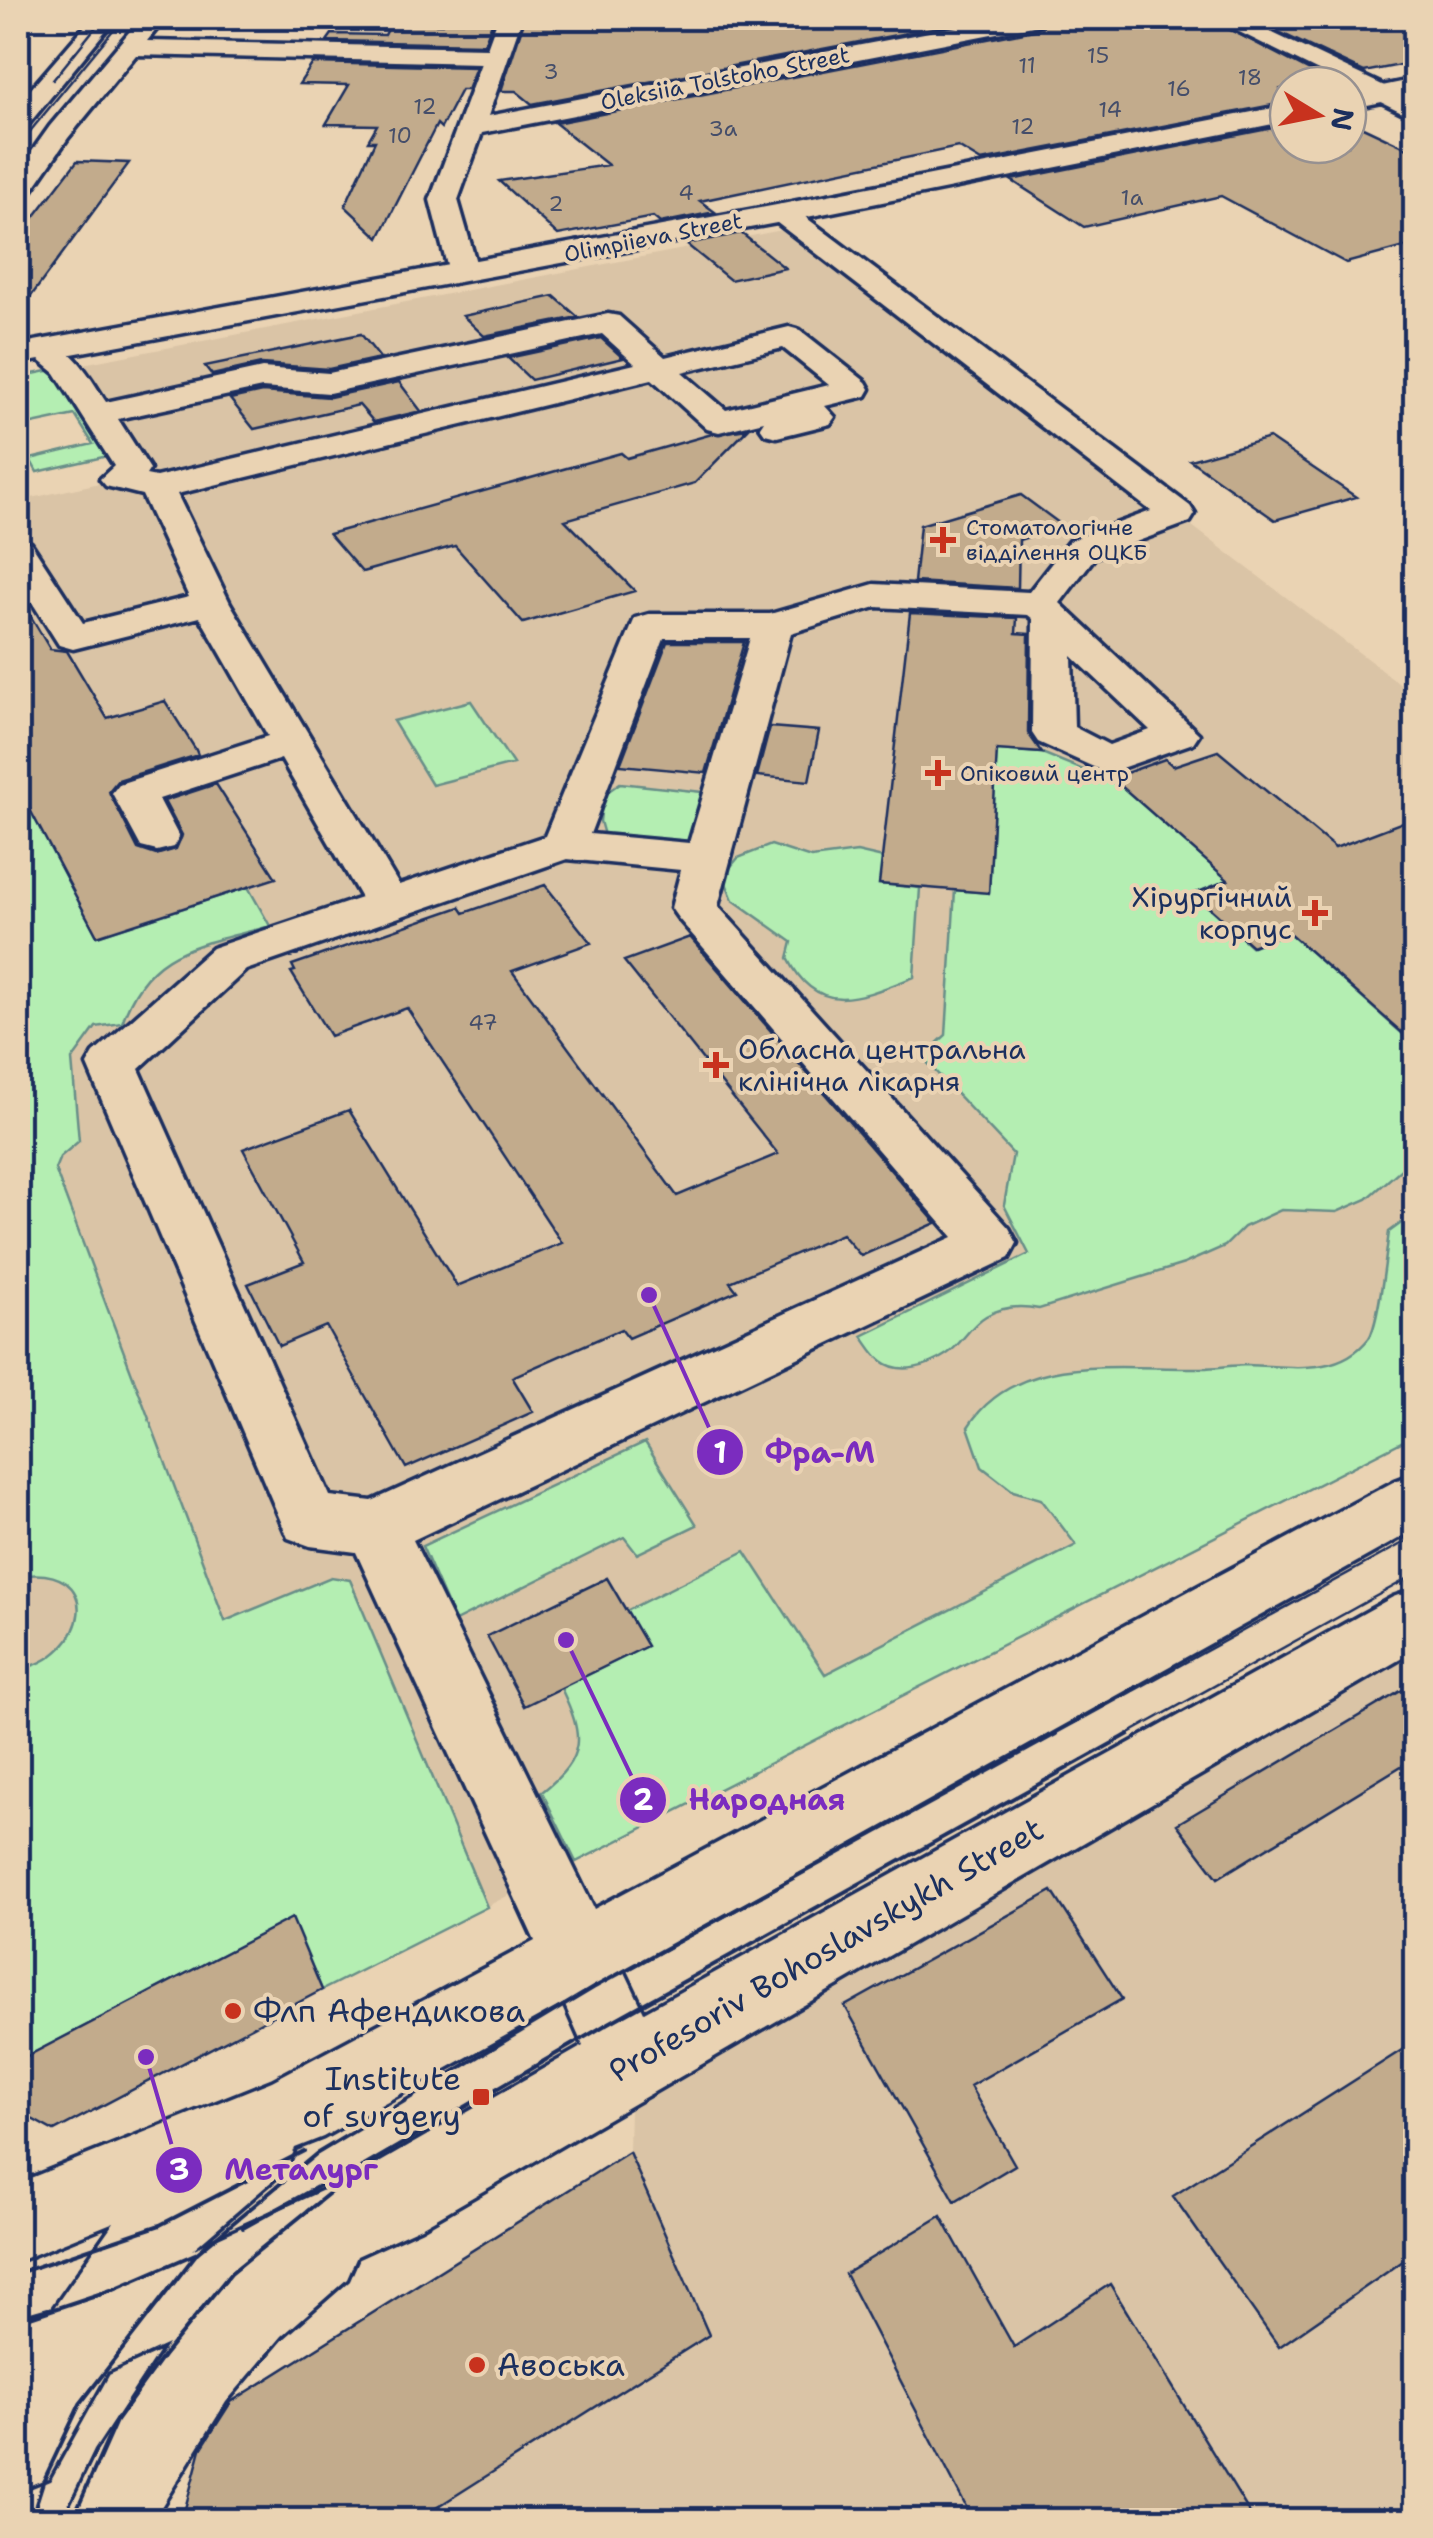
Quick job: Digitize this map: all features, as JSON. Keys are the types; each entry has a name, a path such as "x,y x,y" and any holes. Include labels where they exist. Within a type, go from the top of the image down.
{"street":[{"path":"18,120 104,18"},
{"path":"18,190 59,132 154,18"},
{"path":"464,273 444,200 510,18"},
{"name":"Oleksiia Tolstoho Street","path":"471,127 1038,18"},
{"path":"1223,18 1416,111"},
{"path":"132,48 496,56"},
{"path":"1368,97 1416,87"},
{"name":"Olimpiieva Street","path":"30,352 464,273 1268,117"},
{"path":"18,133 59,132"},
{"path":"564,845 648,626 773,626 874,595 1046,610 1082,549 1177,514 782,212"},
{"path":"30,352 67,367 96,414 133,469 118,478 156,488 658,368 789,337 854,388 719,422 658,368 608,323 329,382 262,378 96,414"},
{"path":"777,428 818,417 800,402"},
{"path":"156,488 211,604 387,904"},
{"path":"18,550 73,637 211,604"},
{"path":"707,858 564,845 228,959 112,1064 310,1520 376,1528 990,1243 694,908 773,626"},
{"path":"157,837 134,793 292,742"},
{"path":"18,2222 296,2110 1416,1499"},
{"path":"376,1528 629,2061"},
{"name":"Profesoriv Bohoslavskykh Street","path":"48,2352 393,2199 629,2061 1416,1616"},
{"path":"18,2448 48,2352 160,2225 296,2110"},
{"path":"107,2520 149,2439 208,2356 296,2267 393,2199"}],"shaded area":[{"name":"Обласна центральна клінічна лікарня","path":"798,227 1415,695 1415,1435 322,1990 291,1919 18,2061 18,501 118,479 133,468 67,367"},
{"path":"1415,1650 1415,2520 417,2520 709,2335 629,2152 630,2106"}],"green space":[{"path":"67,367 121,453 37,472 30,459 93,444 75,415 18,427 18,377"},
{"path":"471,701 513,764 432,785 393,721"},
{"path":"986,749 1042,753 1120,785 1228,880 1194,894 1251,946 1288,932 1415,1045 1415,1157 1367,1199 1337,1212 1281,1210 1244,1227 1225,1246 1184,1264 1039,1309 999,1310 980,1320 940,1358 915,1368 898,1368 879,1359 862,1336 1029,1254 1004,1205 1013,1154 922,1057 946,1035 955,890 989,893 994,799"},
{"path":"620,783 702,792 711,809 688,850 606,842 600,821 603,795"},
{"path":"18,787 97,936 248,887 270,926 180,953 146,978 122,1023 96,1027 72,1060 79,1141 60,1157 55,1169 225,1621 331,1577 350,1580 487,1907 322,1990 291,1919 18,2061 18,1669 42,1662 61,1648 73,1631 78,1613 76,1596 66,1583 47,1575 18,1576 18,1201 25,1196 30,1178 18,1172"},
{"path":"771,845 811,858 857,852 883,858 880,884 920,888 914,977 859,996 827,996 813,990 788,958 792,942 733,900 723,876 738,858"},
{"path":"1415,1213 1415,1435 576,1862 542,1792 567,1768 577,1745 574,1720 561,1688 646,1646 626,1611 745,1551 825,1674 1076,1545 1041,1499 1013,1491 982,1467 968,1427 989,1402 1014,1386 1074,1369 1297,1367 1343,1359 1357,1350 1373,1330 1389,1232"},
{"path":"645,1442 697,1525 637,1554 624,1537 455,1621 422,1546"}],"building":[{"path":"444,18 494,18 484,44 327,41 332,34 385,35 391,23 442,24"},
{"path":"525,18 986,18 532,104 516,91 501,91"},
{"path":"1053,18 1208,18 1298,65 1268,65 1268,106 981,161 958,147 700,201 715,212 660,223 653,217 558,235 499,181 608,165 555,123 1039,29"},
{"path":"1249,18 1416,18 1416,62 1368,71 1368,65 1349,65"},
{"path":"313,63 476,67 467,90 461,90 441,128 437,124 379,238 345,206 375,141 368,141 377,125 326,124 349,85 299,84"},
{"path":"1268,129 1268,165 1368,165 1368,129 1416,152 1416,244 1346,263 1221,196 1084,227 1011,180"},
{"path":"77,161 129,163 18,314 18,238"},
{"path":"741,233 785,268 730,280 686,244"},
{"path":"554,296 578,317 484,336 463,316"},
{"path":"361,334 380,358 329,369 261,364 212,375 205,366"},
{"path":"601,338 623,358 531,380 508,358"},
{"path":"399,382 421,411 374,422 359,405 254,429 230,399 262,392 330,397"},
{"path":"748,429 695,483 565,520 635,591 523,623 455,546 362,572 329,534 621,453 627,458 712,434"},
{"path":"1269,438 1356,497 1275,520 1190,460"},
{"name":"Стоматологічне відділення ОЦКБ","path":"1021,495 1063,526 1019,540 1018,588 914,582 920,525"},
{"path":"18,595 50,649 67,651 107,718 165,701 196,750 198,755 118,780 109,791 138,849 156,855 176,849 182,835 164,801 216,784 276,878 97,936 18,787"},
{"name":"Опіковий центр","path":"910,613 1017,618 1016,633 1029,634 1028,733 1042,753 997,750 989,893 879,884"},
{"path":"667,642 744,642 706,773 620,765"},
{"path":"770,727 819,731 809,781 757,776"},
{"name":"Хірургічний корпус","path":"1218,751 1335,848 1416,817 1416,1045 1288,932 1252,946 1194,894 1228,880 1112,778 1165,759 1173,766"},
{"path":"545,885 591,943 512,971 677,1196 778,1154 624,961 690,937 936,1223 861,1256 842,1234 730,1282 737,1291 628,1338 621,1329 512,1377 533,1412 406,1468 326,1326 279,1346 248,1284 304,1262 243,1149 349,1110 457,1286 562,1243 407,1008 330,1036 291,972 295,971 292,965 460,907 464,913"},
{"path":"607,1578 647,1646 524,1706 487,1636"},
{"path":"1416,1682 1416,1757 1218,1878 1177,1824"},
{"path":"1052,1891 1122,1999 970,2086 1015,2165 955,2201 845,2006"},
{"path":"292,1918 322,1990 54,2131 21,2113 18,2061"},
{"path":"1416,2041 1416,2252 1279,2347 1173,2196"},
{"name":"Авоська","path":"629,2152 709,2335 417,2520 182,2520 201,2449 231,2402"},
{"path":"941,2216 1014,2347 1110,2284 1254,2520 973,2520 845,2274"}],"tram line":[{"path":"53,80 103,18"},
{"path":"18,146 123,18"},
{"path":"1051,1736 1416,1536"},
{"path":"1124,1736 1416,1574"},
{"path":"31,2520 43,2482 80,2404 197,2253 316,2154 593,1988 1056,1734"},
{"path":"72,2520 116,2421 163,2356 231,2273 359,2169 609,2023 1129,1734"},
{"path":"18,2273 160,2225 304,2151"},
{"path":"243,2228 326,2182"},
{"path":"18,2321 114,2289 195,2254"}],"place":[{"name":"Стоматологічне відділення ОЦКБ","path":"943,540"},
{"name":"Опіковий центр","path":"938,773"},
{"name":"Хірургічний корпус","path":"1315,913"},
{"name":"Обласна центральна клінічна лікарня","path":"716,1065"},
{"name":"Фра-М","path":"649,1295"},
{"name":"Народная","path":"566,1640"},
{"name":"Флп Афендикова","path":"233,2011"},
{"name":"Металург","path":"146,2057"},
{"name":"Institute of surgery","path":"481,2097"},
{"name":"Авоська","path":"477,2365"}]}
